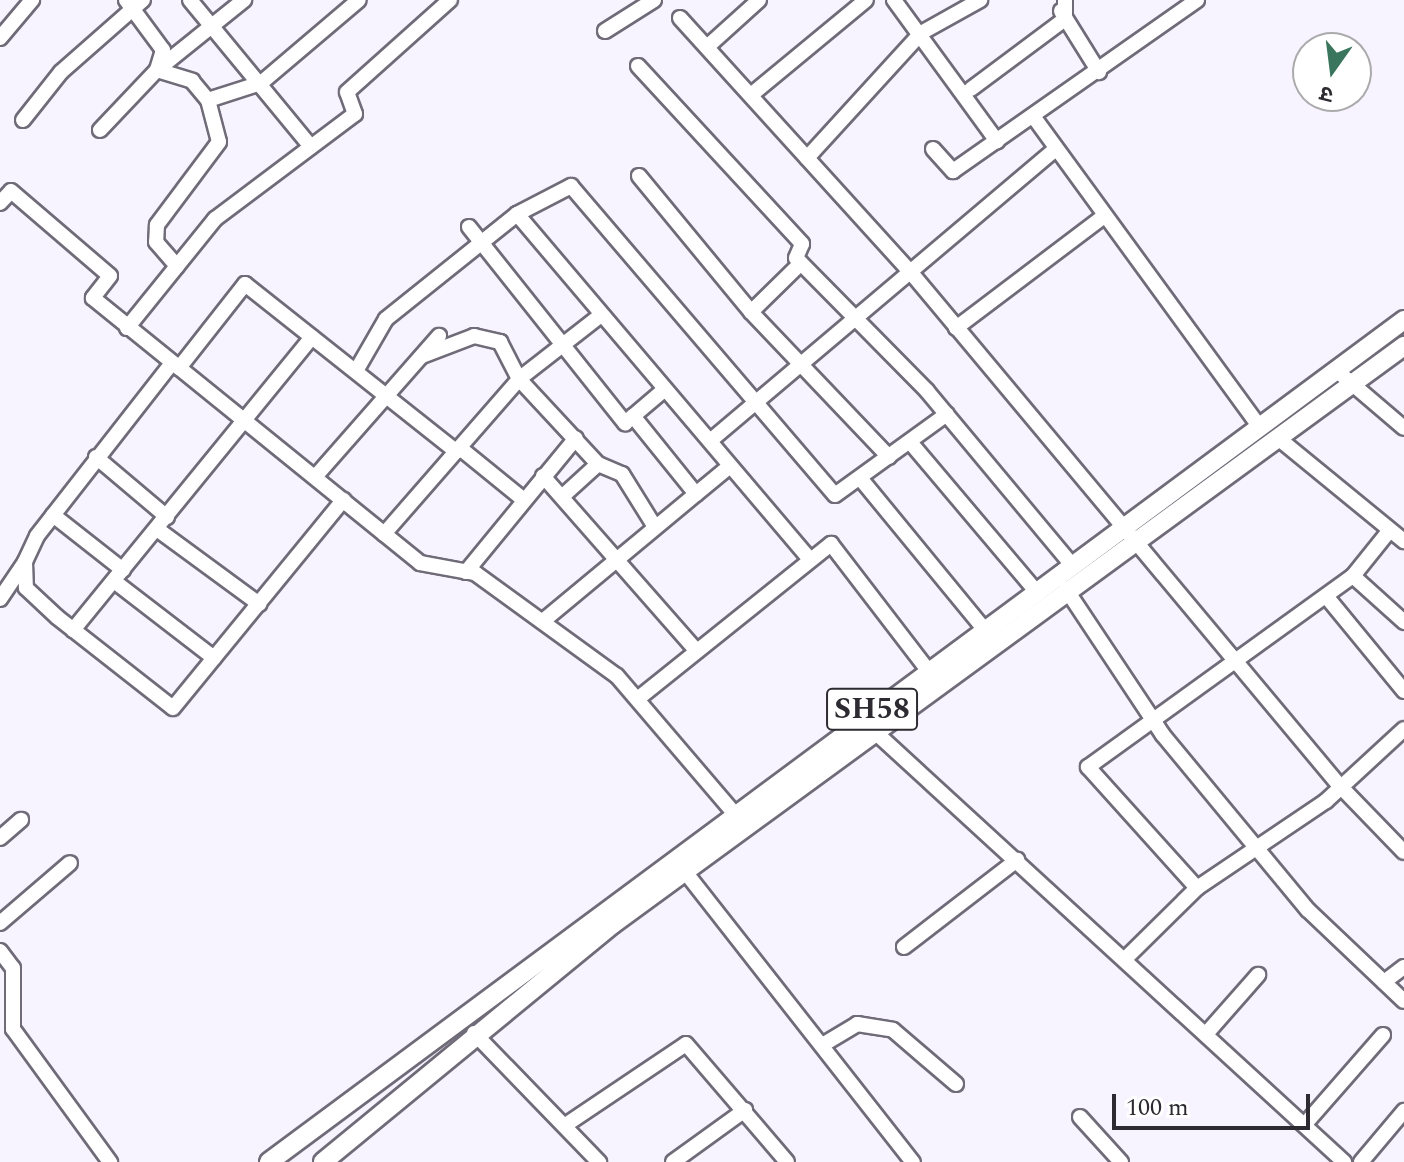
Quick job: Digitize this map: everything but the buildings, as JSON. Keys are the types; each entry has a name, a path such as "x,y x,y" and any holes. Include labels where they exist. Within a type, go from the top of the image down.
{"main road":[{"name":"SH58","path":"276,1156 343,1103 679,864 874,731 1066,589 1259,426 1404,320"},
{"name":"SH58","path":"323,1162 679,864 734,813 1071,564 1130,532 1278,438 1404,346"}],"street":[{"path":"0,38 32,0"},
{"path":"190,0 311,147"},
{"path":"100,130 157,70 244,0"},
{"path":"208,100 261,83 359,0"},
{"path":"605,31 654,0"},
{"path":"707,47 759,0"},
{"path":"751,95 866,0"},
{"path":"894,0 997,141"},
{"path":"807,158 921,33 980,0"},
{"path":"1056,0 1099,72"},
{"path":"1065,0 1065,19"},
{"path":"933,149 953,171 1099,72 1197,0"},
{"path":"127,328 235,200 355,114 347,92 442,2"},
{"path":"23,120 61,72 134,3 163,50 157,70"},
{"path":"680,18 913,275 1237,658 1339,785 1404,852"},
{"path":"971,89 1065,19"},
{"path":"638,66 802,244 801,263 751,312"},
{"path":"157,70 192,81 208,100 217,149 155,237 177,266"},
{"path":"1033,116 1259,426"},
{"path":"710,441 757,407 854,317 913,275 1056,149"},
{"path":"639,176 751,312 889,457"},
{"path":"356,371 386,319 517,214 571,186 835,495 947,414"},
{"path":"0,203 11,191 110,276 93,298 420,563 466,572 543,621 640,697 734,813"},
{"path":"517,214 810,559"},
{"path":"956,328 1104,216"},
{"path":"469,227 561,349 625,423 665,389"},
{"path":"801,263 947,414 1071,564"},
{"path":"0,599 5,576 25,562 53,515 96,457 245,284 524,500"},
{"path":"384,534 519,379 601,315"},
{"path":"315,477 439,336"},
{"path":"422,356 474,336 500,342 519,379 598,464 622,474 655,527"},
{"path":"73,630 312,337"},
{"path":"1336,370 1349,386 1404,428"},
{"path":"633,416 696,494"},
{"path":"466,572 576,438"},
{"path":"1278,438 1404,541"},
{"path":"910,442 1035,590"},
{"path":"96,457 162,523 259,604"},
{"path":"563,496 598,464"},
{"path":"543,621 730,466"},
{"path":"543,476 620,559 697,651"},
{"path":"860,478 983,628"},
{"path":"25,562 29,594 173,708 343,500"},
{"path":"53,515 214,658"},
{"path":"1197,888 1088,767 1353,576 1389,531"},
{"path":"640,697 831,544 927,669"},
{"path":"1353,576 1404,622"},
{"path":"1066,589 1154,719 1258,850 1404,1001"},
{"path":"1326,596 1404,691"},
{"path":"1127,957 1197,888 1258,850 1404,729"},
{"path":"874,731 1127,957 1344,1162"},
{"path":"0,838 21,820"},
{"path":"904,947 1017,860"},
{"path":"0,923 70,863"},
{"path":"679,864 824,1044 913,1162"},
{"path":"0,951 13,968 13,1029 110,1162"},
{"path":"1384,982 1404,967"},
{"path":"1206,1034 1258,975"},
{"path":"824,1044 857,1024 893,1030 956,1084"},
{"path":"474,1033 567,1124 599,1162"},
{"path":"1306,1123 1383,1035"},
{"path":"567,1124 686,1044 787,1162"},
{"path":"673,1162 745,1110"},
{"path":"1361,1162 1404,1111"},
{"path":"1080,1117 1121,1162"}]}
